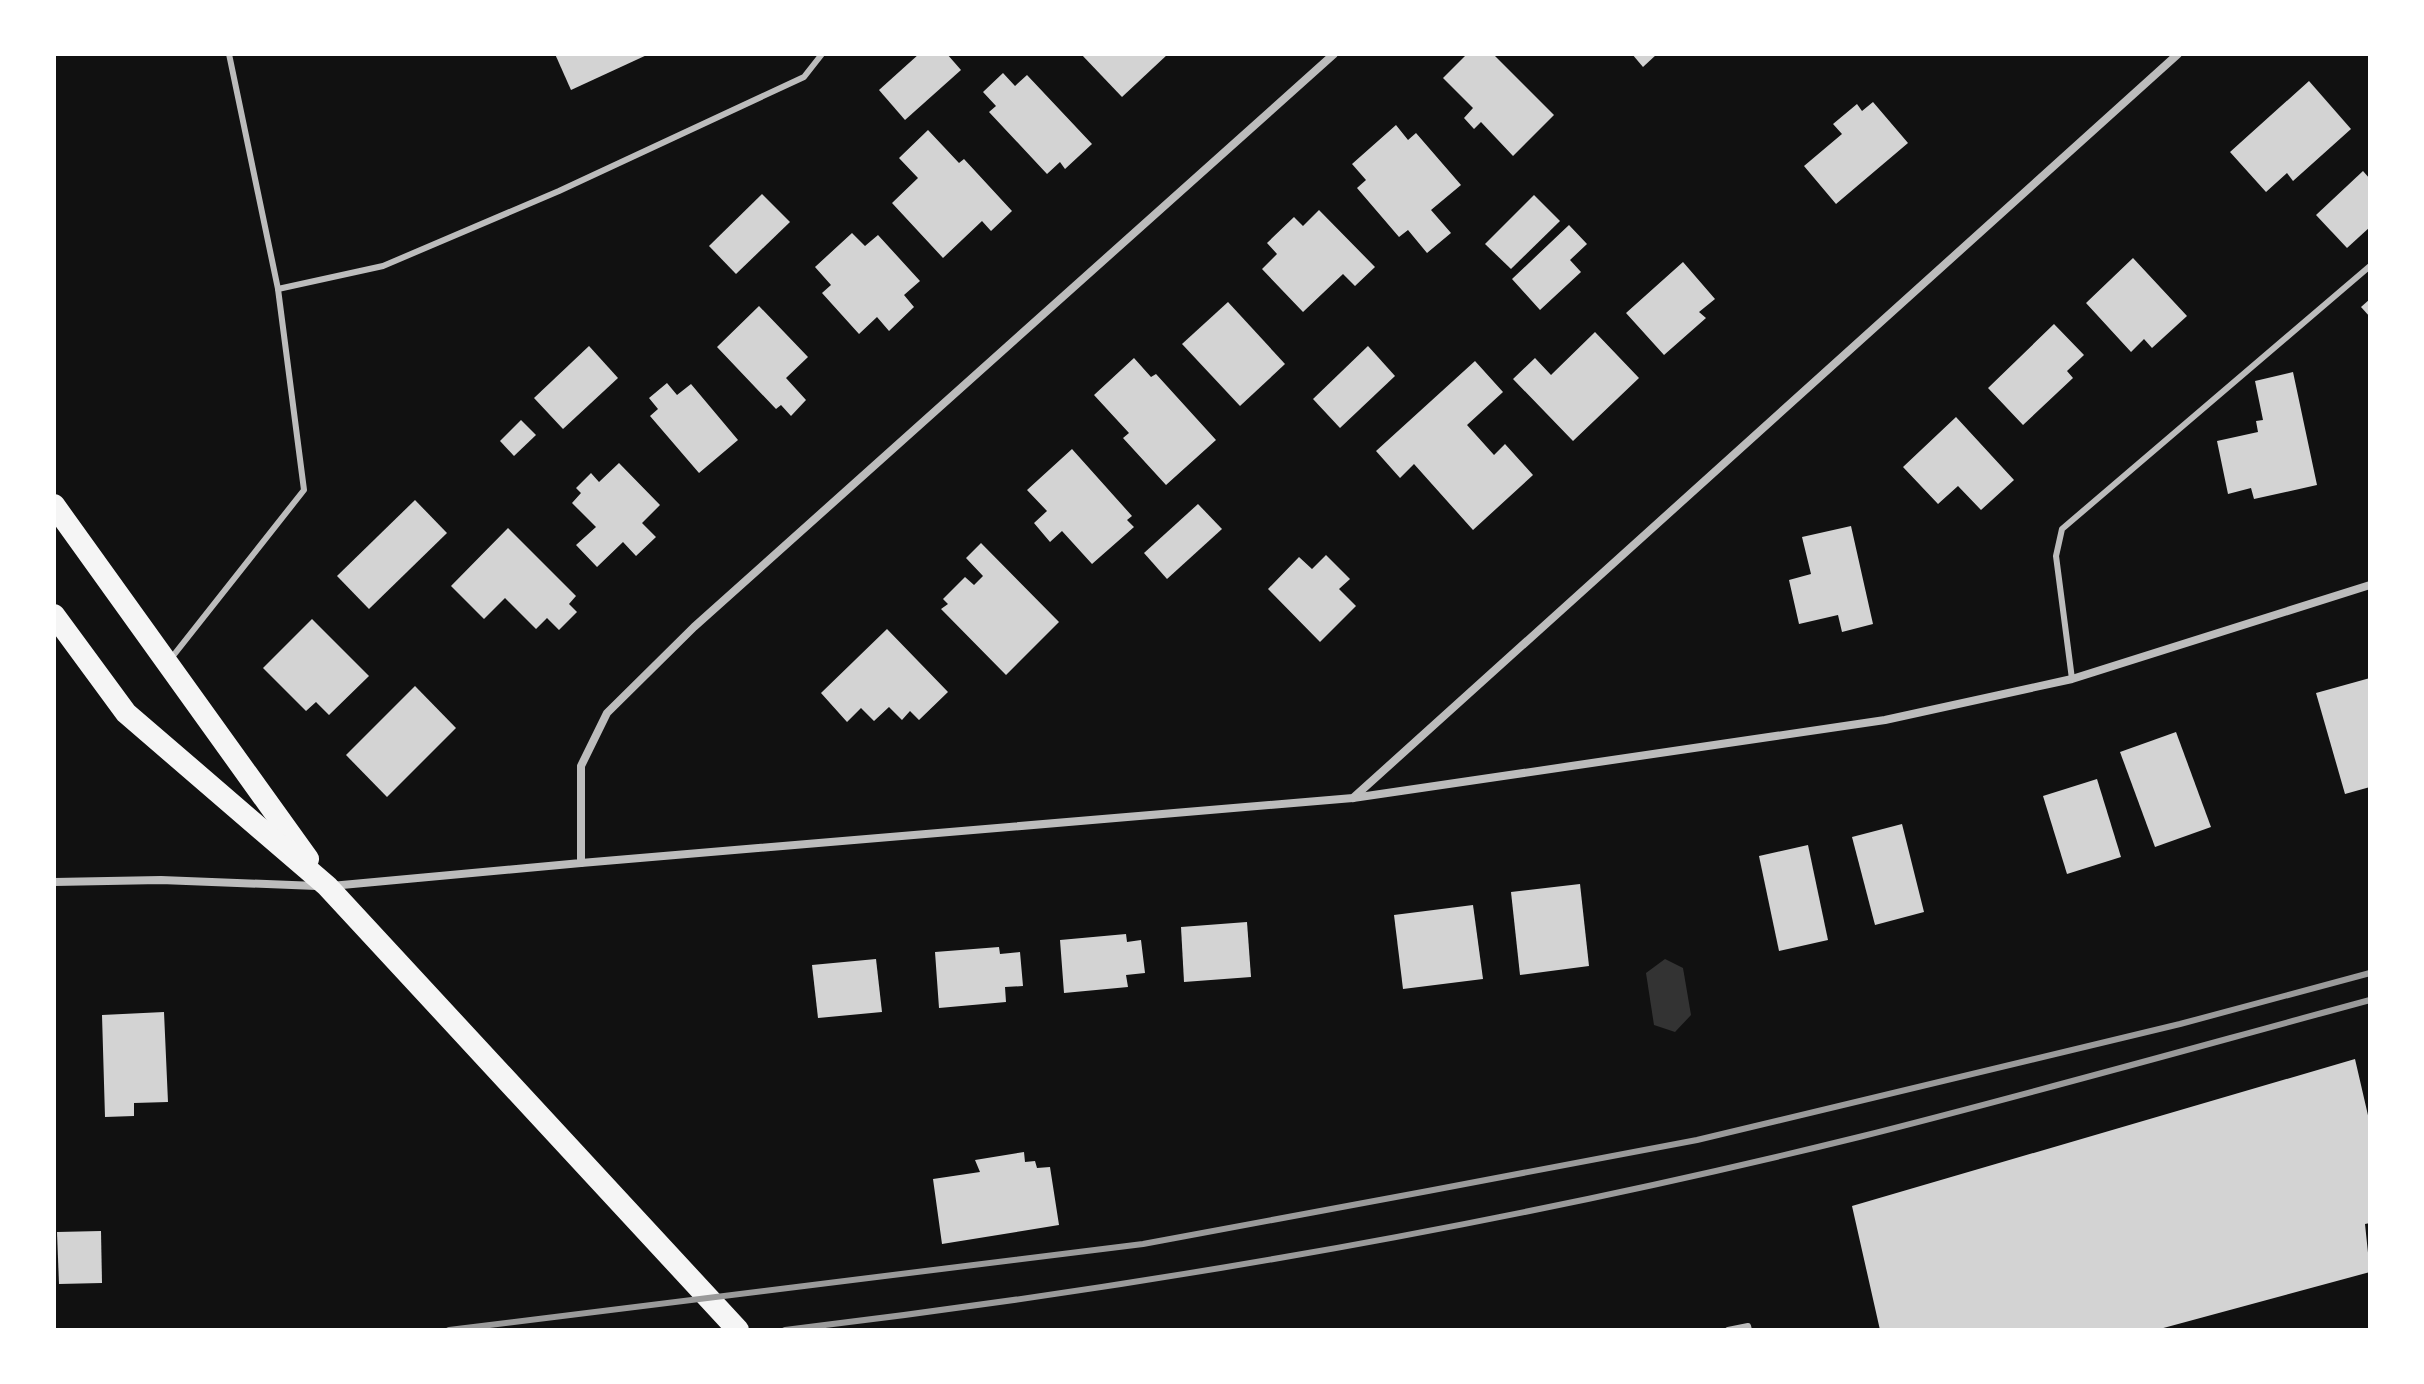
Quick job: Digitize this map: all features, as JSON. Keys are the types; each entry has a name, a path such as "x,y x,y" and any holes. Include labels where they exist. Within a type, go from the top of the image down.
{"highway":[{"path":"54,505 327,886"},
{"path":"54,615 126,713 327,886 738,1330"}],"street":[{"path":"581,863 581,766 607,713 694,627 1334,54"},
{"path":"1353,798 2178,54"},
{"path":"54,882 161,880 327,886 1353,798 1885,720 2072,679 2370,585"}],"lane":[{"path":"168,662 304,490 278,289 229,54"},
{"path":"278,289 383,266 544,197 804,77 822,54"},
{"path":"2072,679 2056,556 2062,529 2370,266"},
{"path":"1728,1330 1748,1326 1749,1330"}],"shaded area":[{"path":"1665,959 1683,968 1691,1015 1675,1032 1654,1025 1646,973"}],"building":[{"path":"555,54 649,54 571,90"},
{"path":"919,54 947,54 961,70 905,120 879,90"},
{"path":"1081,54 1168,54 1122,97"},
{"path":"1467,54 1493,54 1554,115 1513,156 1481,122 1474,129 1464,118 1473,108 1443,78"},
{"path":"1632,54 1657,54 1643,67"},
{"path":"1003,73 1015,86 1027,75 1092,144 1065,169 1060,162 1047,174 989,112 996,106 983,92"},
{"path":"2309,81 2351,129 2293,181 2287,173 2266,192 2230,152"},
{"path":"1873,102 1908,143 1836,204 1804,166 1842,134 1833,124 1857,104 1862,111"},
{"path":"1396,125 1408,140 1416,133 1461,185 1431,210 1451,233 1427,253 1408,230 1399,237 1357,188 1366,180 1352,164"},
{"path":"928,130 959,163 964,159 1012,211 991,231 982,221 943,258 892,203 918,178 899,158"},
{"path":"2363,171 2370,179 2370,227 2347,248 2316,215"},
{"path":"762,194 790,222 736,274 709,246"},
{"path":"1534,195 1560,221 1511,269 1485,244"},
{"path":"1319,210 1375,267 1355,286 1343,274 1303,312 1262,269 1277,254 1267,243 1294,217 1303,226"},
{"path":"1569,225 1587,244 1570,260 1581,272 1540,310 1512,279"},
{"path":"852,233 865,246 878,235 920,281 904,295 914,307 889,331 877,317 859,334 822,293 831,285 815,267"},
{"path":"2133,258 2187,316 2152,348 2144,339 2131,352 2086,303"},
{"path":"1683,262 1715,299 1699,312 1706,318 1664,355 1626,313"},
{"path":"2370,299 2370,317 2361,307"},
{"path":"1228,302 1285,364 1240,406 1182,344"},
{"path":"759,306 808,357 786,378 806,400 791,416 781,405 776,409 717,347"},
{"path":"2054,324 2084,355 2067,371 2073,378 2023,425 1988,388"},
{"path":"1595,332 1639,378 1573,441 1513,379 1535,358 1551,375"},
{"path":"589,346 618,378 563,429 534,398"},
{"path":"1368,346 1395,376 1340,428 1313,399"},
{"path":"1134,358 1151,377 1156,374 1216,440 1166,485 1123,438 1129,433 1094,395"},
{"path":"1475,361 1503,392 1467,425 1494,455 1505,444 1533,475 1473,530 1414,464 1400,478 1376,451"},
{"path":"2293,372 2317,485 2254,499 2251,488 2228,494 2217,441 2258,432 2256,421 2263,420 2255,381"},
{"path":"667,383 677,395 691,384 738,440 699,473 650,416 658,409 649,398"},
{"path":"1956,417 2014,480 1981,510 1958,486 1938,504 1903,467"},
{"path":"521,420 536,435 514,456 500,441"},
{"path":"1072,449 1132,516 1127,520 1134,527 1092,564 1062,531 1050,542 1034,523 1047,511 1027,490"},
{"path":"619,463 660,505 642,523 656,537 636,556 623,542 597,567 576,545 596,527 572,503 581,493 576,488 591,473 599,482"},
{"path":"415,500 447,533 369,609 337,576"},
{"path":"1198,504 1222,529 1167,579 1144,553"},
{"path":"1851,526 1873,624 1842,632 1838,615 1799,624 1789,580 1811,574 1802,537"},
{"path":"508,528 576,596 569,604 577,612 559,630 547,618 536,629 505,598 484,619 451,586"},
{"path":"981,543 1059,622 1006,675 941,609 948,604 943,599 965,577 974,585 983,576 966,558"},
{"path":"1326,555 1350,579 1339,589 1356,606 1320,642 1268,589 1299,557 1312,569"},
{"path":"312,619 369,676 329,715 316,702 306,711 263,668"},
{"path":"887,629 948,692 919,720 910,711 902,720 889,707 874,721 861,708 847,722 821,693"},
{"path":"2370,678 2370,787 2345,794 2316,693"},
{"path":"415,686 456,728 387,797 346,755"},
{"path":"2176,732 2211,827 2155,847 2120,752"},
{"path":"2097,779 2121,857 2067,874 2043,796"},
{"path":"1902,824 1924,912 1875,925 1852,837"},
{"path":"1808,845 1828,940 1779,951 1759,856"},
{"path":"1580,884 1589,966 1520,975 1511,892"},
{"path":"1473,905 1483,979 1403,989 1394,915"},
{"path":"1247,922 1251,977 1184,982 1181,927"},
{"path":"1126,934 1127,942 1141,940 1145,973 1126,975 1128,987 1064,993 1060,940"},
{"path":"999,947 1000,954 1020,952 1023,986 1005,987 1006,1002 939,1008 935,952"},
{"path":"876,959 882,1012 818,1018 812,965"},
{"path":"164,1012 168,1102 134,1103 134,1116 105,1117 102,1015"},
{"path":"2355,1059 2370,1124 2370,1223 2365,1224 2370,1272 2156,1330 1880,1330 1852,1206"},
{"path":"1024,1152 1025,1162 1035,1161 1037,1168 1050,1167 1059,1225 942,1244 933,1179 980,1172 975,1160"},
{"path":"101,1231 102,1283 59,1284 57,1232"}],"railway":[{"path":"449,1330 1143,1244 1697,1140 2180,1024 2370,973"},
{"path":"785,1330 1190,1273 1593,1198 1859,1137 2370,1000"}]}
